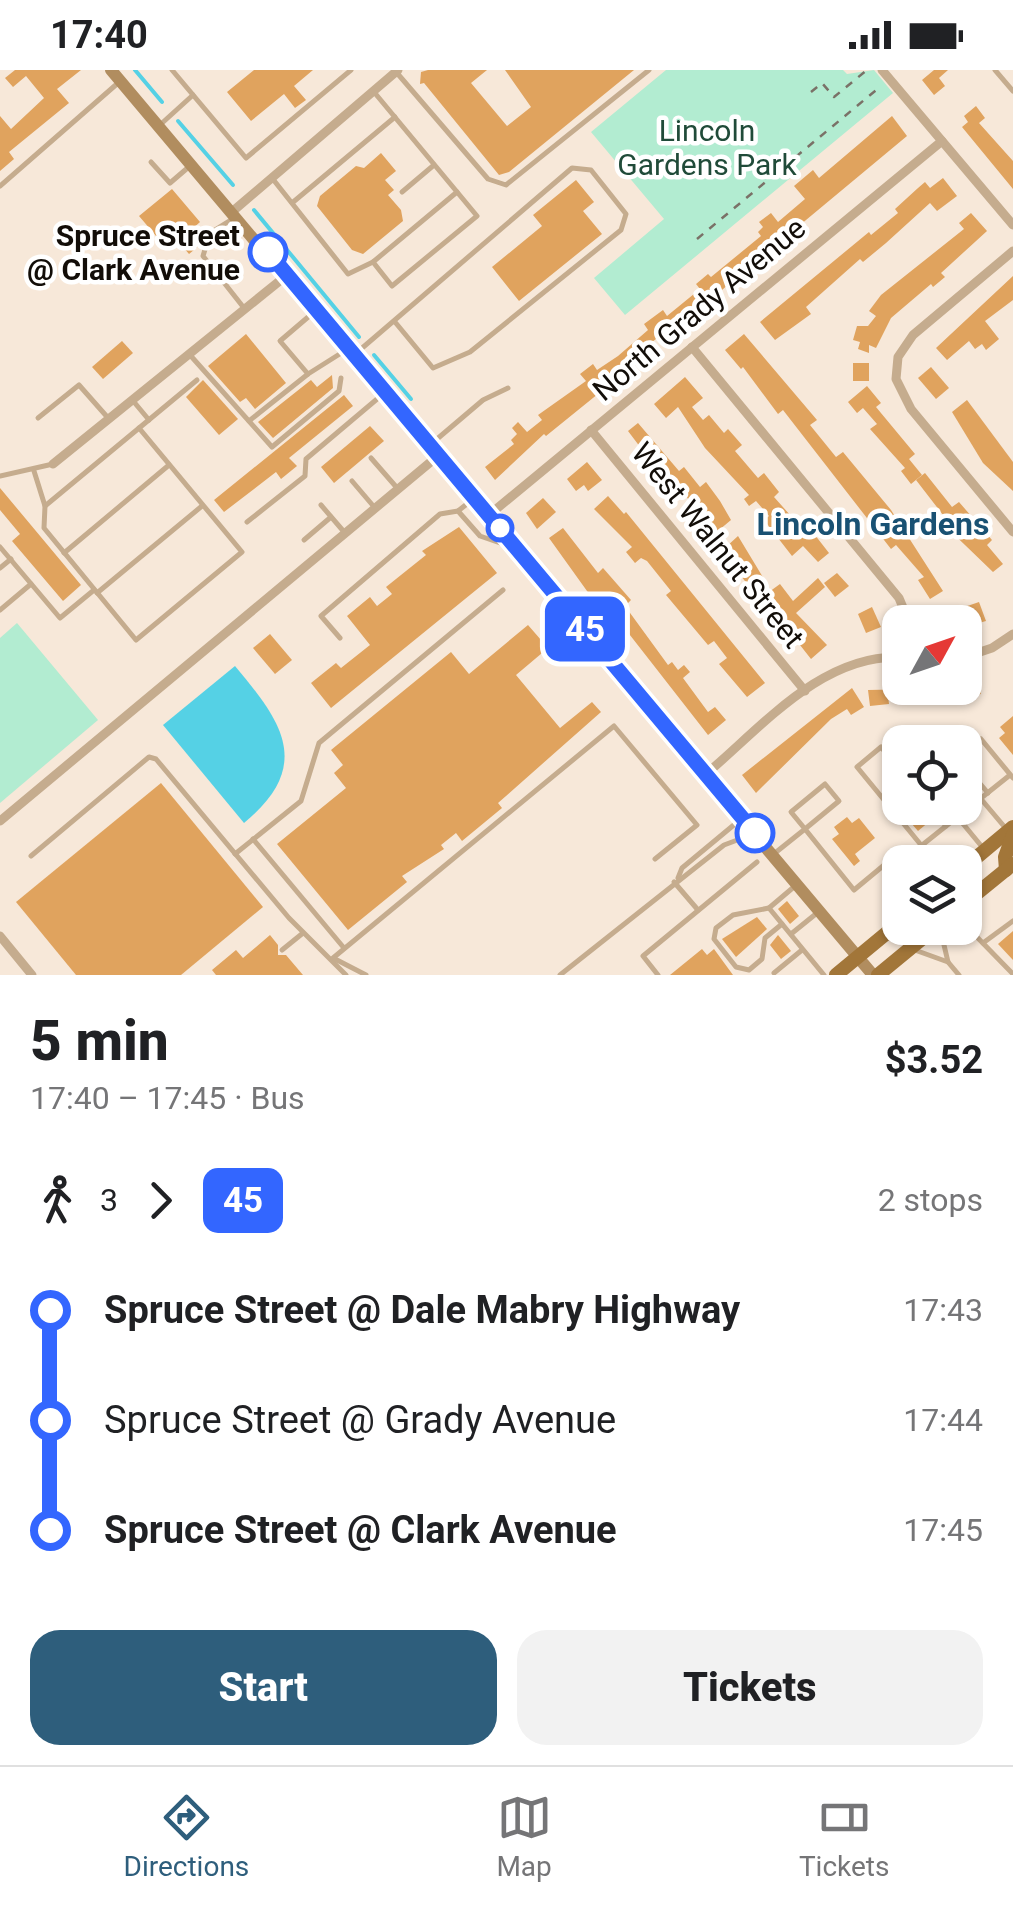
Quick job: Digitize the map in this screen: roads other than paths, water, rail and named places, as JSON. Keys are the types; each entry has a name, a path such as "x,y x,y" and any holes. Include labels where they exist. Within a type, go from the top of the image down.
{"main road":[{"path":"982,854 1011,831"},
{"path":"982,891 1011,871 1005,857 1011,831"},
{"path":"836,975 882,937"},
{"path":"875,975 914,945"}],"street":[{"path":"882,70 1013,225"},
{"path":"235,214 397,71"},
{"path":"116,76 875,975"},
{"name":"North Grady Avenue","path":"489,515 942,141"},
{"path":"1013,251 913,335 898,357 896,379 912,410 1013,532"},
{"path":"54,464 287,274"},
{"path":"692,348 902,605"},
{"name":"West Walnut Street","path":"591,430 805,691"},
{"path":"0,821 398,489 434,450"},
{"path":"982,651 1013,634"},
{"path":"706,774 829,673 858,660 882,658"},
{"path":"0,936 32,975"}],"lane":[{"path":"172,70 246,158 350,70"},
{"path":"397,71 488,178 506,186 649,70"},
{"path":"996,70 1013,91"},
{"path":"0,186 116,76"},
{"path":"373,262 392,286 477,216 374,92"},
{"path":"159,126 194,95"},
{"path":"292,203 395,116"},
{"path":"151,162 170,183 192,164"},
{"path":"402,192 434,164"},
{"path":"249,422 308,374 395,322 572,168 591,170 626,214 621,230 470,352 433,368 395,322"},
{"path":"272,178 348,274 373,262 457,192"},
{"path":"235,214 210,233 203,256 245,309"},
{"path":"308,374 280,341 317,310"},
{"path":"190,355 272,446 338,391 341,378"},
{"path":"46,506 197,380"},
{"path":"38,418 80,385 111,421"},
{"path":"434,450 483,400 508,388"},
{"path":"247,522 305,476 306,459 386,392"},
{"path":"134,402 149,420"},
{"path":"34,471 46,506 44,528 136,640 242,552 140,428"},
{"path":"371,458 398,489"},
{"path":"0,476 54,464"},
{"path":"64,553 170,465"},
{"path":"352,481 375,508"},
{"path":"340,638 321,616 440,514 458,511 474,498"},
{"path":"0,546 60,618 203,505"},
{"path":"322,505 345,533"},
{"path":"458,511 480,536 514,545"},
{"path":"304,540 332,517"},
{"path":"0,568 10,560"},
{"path":"0,610 31,584"},
{"path":"235,854 301,801 320,743 503,590"},
{"path":"332,958 614,726 697,825 655,859"},
{"path":"982,740 1012,777 982,798"},
{"path":"882,747 857,768 882,798"},
{"path":"32,856 149,757 156,759 302,933 346,975"},
{"path":"560,975 676,879 734,840 748,839 769,850 805,829 839,802 825,784 791,812 805,829 854,890 882,867"},
{"path":"982,786 988,793"},
{"path":"982,800 1011,831"},
{"path":"676,879 682,868 742,818"},
{"path":"904,825 920,845"},
{"path":"964,825 985,851"},
{"path":"922,845 946,826"},
{"path":"253,839 344,949"},
{"path":"658,975 642,956 756,862"},
{"path":"676,879 698,910"},
{"path":"782,924 765,938 762,959 749,970 736,967 713,932 732,915 768,908 797,884"},
{"path":"768,908 824,975"},
{"path":"790,934 819,911"},
{"path":"1013,921 983,944 1013,974"},
{"path":"282,950 302,933"},
{"path":"943,945 948,962 958,975"},
{"path":"910,948 948,962"},
{"path":"762,959 775,974 803,949"},
{"path":"332,958 366,975"}],"water":[{"path":"235,666 266,707 283,744 284,763 278,782 244,823 163,725"}],"waterway":[{"path":"135,70 162,102"},
{"path":"178,121 233,185"},
{"path":"254,210 359,337"},
{"path":"374,355 411,399"}],"place":[{"name":"Spruce Street @ Clark Avenue","path":"268,252"}],"district":[{"name":"Lincoln Gardens","path":"873,524"}],"park label":[{"name":"Lincoln Gardens Park","path":"707,147"}]}
